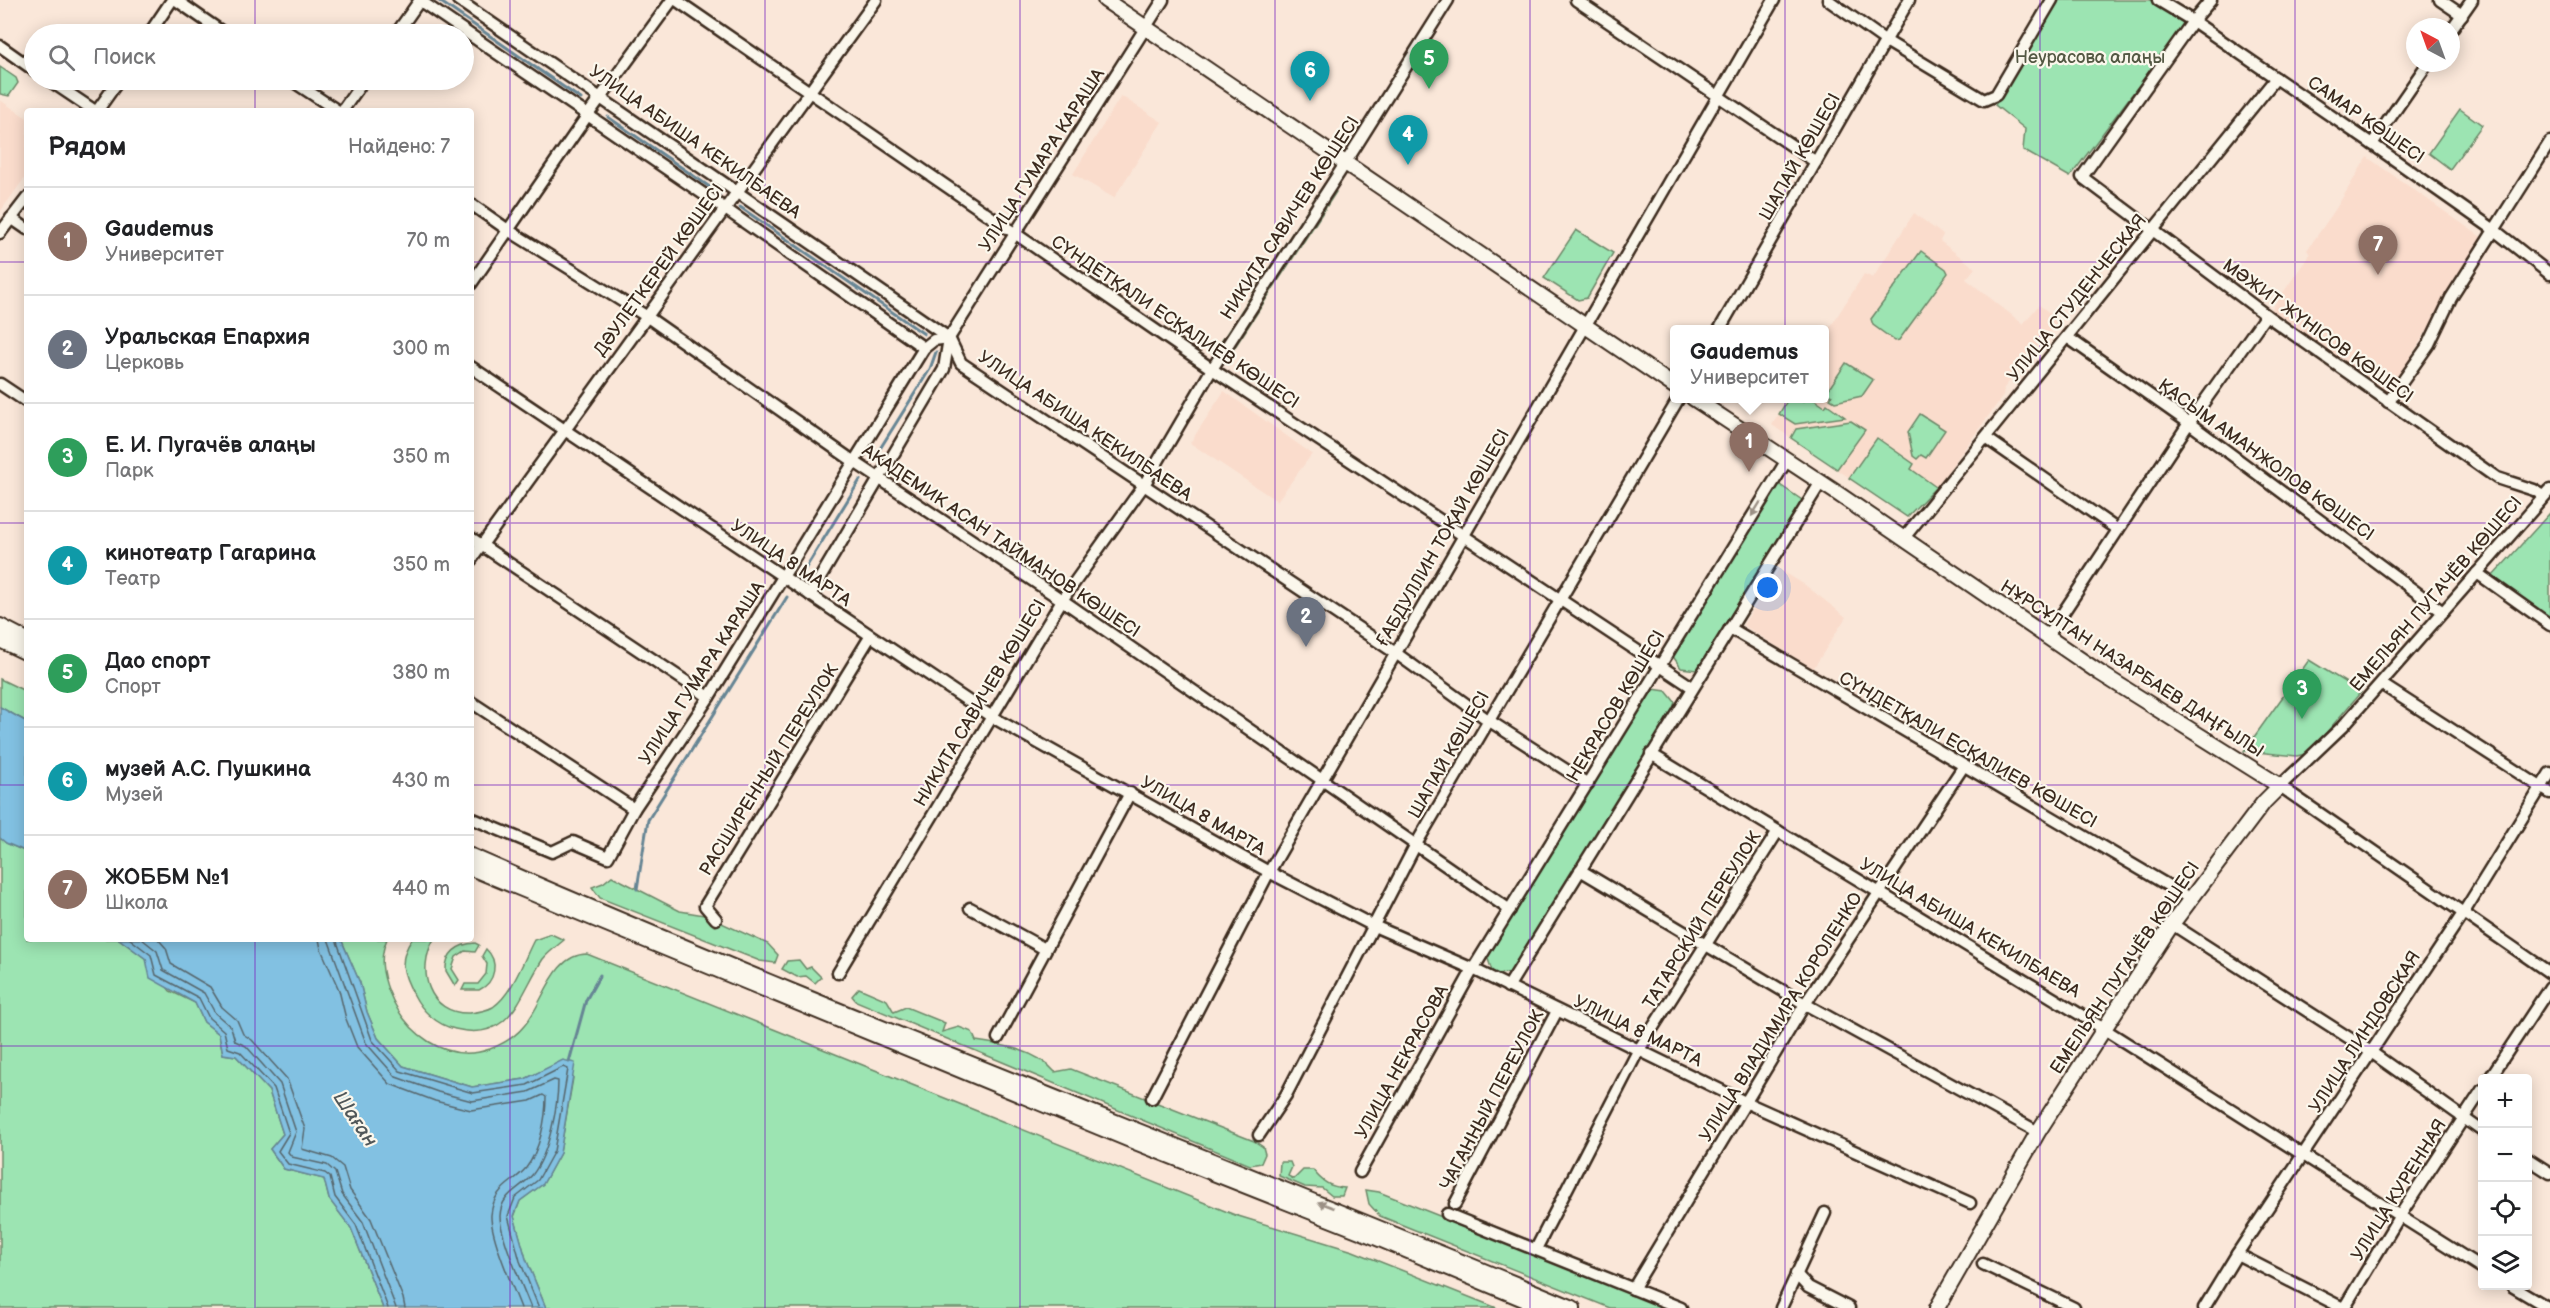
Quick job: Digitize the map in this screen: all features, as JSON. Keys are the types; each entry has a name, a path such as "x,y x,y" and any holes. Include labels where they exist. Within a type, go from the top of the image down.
{"main road":[{"path":"1105,0 1343,167 1670,383"},
{"name":"НҰРСҰЛТАН НАЗАРБАЕВ ДАҢҒЫЛЫ","path":"1699,403 1821,482 2047,637 2280,786"},
{"path":"0,626 24,638"},
{"path":"0,640 24,652"},
{"name":"ЕМЕЛЬЯН ПУГАЧЁВ КӨШЕСІ","path":"1937,1308 2038,1132 2172,924 2264,802 2280,786"},
{"path":"474,857 1123,1126 1347,1213 1574,1308"},
{"path":"474,869 1119,1136 1365,1233 1545,1308"}],"street":[{"path":"156,24 174,0 210,24"},
{"path":"403,24 420,0"},
{"name":"УЛИЦА АБИША КЕКИЛБАЕВА","path":"420,0 455,24"},
{"name":"УЛИЦА АБИША КЕКИЛБАЕВА","path":"458,0 949,338 961,363 1397,654 1488,720 1588,784"},
{"path":"474,280 587,116 603,98 674,0"},
{"name":"СҮНДЕТҚАЛИ ЕСҚАЛИЕВ КӨШЕСІ","path":"674,0 1212,369 1462,537 1692,687"},
{"name":"ДӘУЛЕТКЕРЕЙ КӨШЕСІ","path":"474,556 876,0"},
{"name":"УЛИЦА ГУМАРА КАРАША","path":"810,595 944,369 949,338 1163,0"},
{"name":"НИКИТА САВИЧЕВ КӨШЕСІ","path":"838,973 1062,600 1144,485 1212,369 1448,0"},
{"path":"1576,0 1816,162"},
{"name":"ҒАБДУЛЛИН ТОҚАЙ КӨШЕСІ","path":"1152,1098 1269,872 1774,0"},
{"path":"1828,0 1886,41 1984,100 1996,95 2052,0"},
{"name":"ШАПАЙ КӨШЕСІ","path":"1722,325 1909,0"},
{"name":"САМАР КӨШЕСІ","path":"2158,0 2193,21 2372,144 2493,229 2550,274"},
{"path":"2193,21 2211,0"},
{"path":"2440,0 2462,15"},
{"path":"2460,18 2472,0"},
{"name":"МӘЖИТ ЖҮНІСОВ КӨШЕСІ","path":"2193,21 2082,177 2266,315 2497,478 2547,493"},
{"name":"УЛИЦА АБИША КЕКИЛБАЕВА","path":"474,38 924,348"},
{"path":"0,46 24,62"},
{"path":"2372,144 2422,72"},
{"name":"УЛИЦА СТУДЕНЧЕСКАЯ","path":"1903,539 2276,78"},
{"path":"64,90 91,108"},
{"path":"98,108 112,90"},
{"path":"307,90 335,108"},
{"path":"342,108 356,90"},
{"path":"2388,402 2429,344 2451,298 2550,142"},
{"path":"0,233 24,202"},
{"name":"АКАДЕМИК АСАН ТАЙМАНОВ КӨШЕСІ","path":"474,206 508,230 646,316 852,461 1062,600 1510,910"},
{"path":"11,218 24,227"},
{"path":"2047,637 2189,423 2266,315"},
{"name":"ҚАСЫМ АМАНЖОЛОВ КӨШЕСІ","path":"2067,337 2189,423 2443,612"},
{"path":"924,348 934,340 949,338"},
{"name":"УЛИЦА ГУМАРА КАРАША","path":"474,819 552,852 573,842 608,857 634,809 709,697 852,461 924,348"},
{"name":"УЛИЦА 8 МАРТА","path":"474,369 992,717 1269,872 1374,926 1473,969 1745,1102 1970,1203"},
{"path":"0,384 24,400"},
{"name":"ШАПАЙ КӨШЕСІ","path":"1259,1135 1286,1095 1415,846 1677,403"},
{"path":"1986,438 2118,530"},
{"name":"НЕКРАСОВ КӨШЕСІ","path":"1473,969 1787,460"},
{"path":"1508,987 1821,482"},
{"name":"ЕМЕЛЬЯН ПУГАЧЁВ КӨШЕСІ","path":"2280,786 2343,726 2547,493"},
{"path":"474,540 709,697"},
{"path":"2477,573 2550,625"},
{"name":"СҮНДЕТҚАЛИ ЕСҚАЛИЕВ КӨШЕСІ","path":"1730,628 2191,899"},
{"name":"РАСШИРЕННЫЙ ПЕРЕУЛОК","path":"716,919 705,906 870,637"},
{"path":"2381,684 2546,790"},
{"path":"474,704 634,809"},
{"name":"УЛИЦА АБИША КЕКИЛБАЕВА","path":"1652,754 2104,1029 2399,1218 2478,1266"},
{"name":"УЛИЦА ВЛАДИМИРА КОРОЛЕНКО","path":"1633,1289 1804,1004 1963,767"},
{"name":"УЛИЦА ЛИНДОВСКАЯ","path":"2204,1308 2237,1254 2546,790 2550,773"},
{"name":"НҰРСҰЛТАН НАЗАРБАЕВ ДАҢҒЫЛЫ","path":"2280,786 2550,973"},
{"path":"998,1038 1130,794"},
{"name":"ТАТАРСКИЙ ПЕРЕУЛОК","path":"1536,1249 1638,1051 1778,831"},
{"path":"1580,870 1804,1004 2038,1132"},
{"path":"970,908 1045,949"},
{"path":"2172,924 2371,1052 2478,1128"},
{"name":"УЛИЦА НЕКРАСОВА","path":"1360,1172 1473,969"},
{"path":"2493,1074 2550,987"},
{"name":"ЧАГАННЫЙ ПЕРЕУЛОК","path":"1455,1204 1557,1011"},
{"name":"УЛИЦА КУРЕННАЯ","path":"2344,1308 2478,1096"},
{"path":"2532,1162 2550,1173"},
{"path":"1781,1308 1825,1213"},
{"path":"1447,1214 1681,1308"},
{"path":"2237,1254 2344,1308"},
{"path":"1983,1264 2074,1308"},
{"path":"1796,1274 1808,1287 1849,1308"},
{"path":"2519,1290 2549,1308"}],"shaded area":[{"path":"1121,96 1162,122 1114,198 1073,174"},
{"path":"0,100 24,116 24,179 0,212"},
{"path":"2367,157 2484,239 2388,393 2271,310 2310,254 2307,250 2335,210"},
{"path":"1914,213 1943,235 1940,241 1975,268 1966,279 2023,324 2039,305 2059,320 2004,388 2003,396 1940,482 1907,517 1772,425 1786,403 1829,403 1829,329 1864,274 1873,278"},
{"path":"1224,391 1312,454 1277,501 1190,443"},
{"path":"1779,569 1805,585 1846,617 1813,669 1743,625"}],"green space":[{"name":"Неурасова алаңы","path":"2058,0 2153,0 2187,21 2070,177 2023,150 2025,129 1995,105"},
{"path":"0,67 16,78 18,83 9,96 0,94"},
{"path":"2460,109 2482,125 2450,169 2429,153"},
{"path":"1324,184 1336,192 1233,350 1221,342"},
{"path":"1576,230 1613,253 1587,298 1578,300 1544,278"},
{"path":"1921,251 1946,269 1948,273 1899,340 1895,341 1873,325 1871,319"},
{"path":"1846,363 1873,380 1862,396 1835,402 1830,399 1832,396 1829,394 1829,388"},
{"path":"1786,403 1819,403 1825,407 1827,404 1845,417 1795,424 1779,414"},
{"path":"1920,414 1945,430 1926,458 1921,455 1917,459 1913,456 1908,432"},
{"path":"1851,421 1865,430 1837,469 1791,438 1796,429"},
{"path":"1877,438 1914,464 1911,469 1936,487 1907,517 1849,478"},
{"path":"1777,483 1802,500 1697,670 1681,668 1672,655"},
{"path":"2550,513 2550,619 2491,578"},
{"path":"2309,660 2361,692 2314,747 2305,754 2297,756 2244,751"},
{"path":"0,679 24,691 24,720 0,707"},
{"path":"1653,689 1666,691 1675,702 1671,714 1512,973 1493,974 1487,956"},
{"path":"0,838 24,851 24,942 123,942 146,959 170,991 195,1003 204,1022 219,1034 223,1054 236,1056 269,1091 283,1134 270,1149 284,1169 324,1179 329,1199 351,1228 383,1308 0,1308"},
{"path":"612,876 680,911 704,915 768,944 778,955 775,963 760,961 600,898 592,887"},
{"path":"551,934 564,940 543,959 511,1013 502,1022 489,1029 474,1031 455,1029 436,1021 417,1001 404,973 403,960 410,942 433,942 426,964 426,977 435,999 444,1007 456,1012 470,1013 485,1010 493,1007 506,994 534,940"},
{"path":"342,942 386,942 382,959 383,972 389,992 405,1020 416,1032 442,1049 473,1053 500,1045 521,1030 557,971 575,956 587,954 1235,1215 1353,1251 1497,1308 546,1308 526,1259 514,1217 520,1201 543,1184 560,1153 573,1078 563,1061 525,1079 472,1087 403,1066 378,1038 367,1012 360,983"},
{"path":"475,943 479,945 475,952 465,951 456,957 452,969 459,980 455,986 446,971 450,954 463,945"},
{"path":"486,949 493,959 492,977 479,990 462,990 465,984 478,984 486,974 487,964 482,956"},
{"path":"799,960 806,969 811,967 821,977 815,983 806,976 797,977 782,969 787,961"},
{"path":"859,988 887,1000 894,1012 906,1007 945,1023 942,1032 959,1027 972,1032 976,1041 1008,1047 1039,1058 1055,1072 1071,1069 1254,1141 1263,1147 1265,1154 1261,1163 1250,1165 856,1001 852,996"},
{"path":"1280,1162 1290,1162 1292,1167 1288,1176 1294,1179 1303,1170 1313,1170 1327,1183 1345,1188 1342,1196 1332,1196 1322,1188 1305,1187 1279,1176"},
{"path":"1366,1190 1379,1192 1671,1308 1610,1308 1380,1216 1369,1204"}],"water":[{"path":"0,707 24,720 24,851 0,838"},
{"name":"Шаған","path":"123,942 342,942 360,983 367,1012 378,1038 403,1066 472,1087 525,1079 563,1060 575,1063 560,1153 543,1184 520,1201 514,1216 526,1259 546,1308 383,1308 351,1228 329,1199 324,1179 284,1169 270,1149 283,1134 269,1091 236,1056 223,1054 219,1034 204,1022 195,1003 150,978 146,959"}],"waterway":[{"path":"438,0 473,24"},
{"path":"474,25 581,99"},
{"path":"608,117 720,194"},
{"path":"740,207 924,334"},
{"path":"876,455 930,369 936,352"},
{"path":"802,574 860,480"},
{"path":"637,889 648,820 787,597"},
{"path":"569,1062 586,1000 600,975"}],"place":[{"name":"Дао спорт","path":"1429,89"},
{"name":"музей А.С. Пушкина","path":"1310,101"},
{"name":"кинотеатр Гагарина","path":"1408,165"},
{"name":"ЖОББМ №1","path":"2378,275"},
{"name":"Gaudemus","path":"1749,472"},
{"name":"Уральская Епархия","path":"1306,647"},
{"name":"Е. И. Пугачёв алаңы","path":"2302,719"}]}
